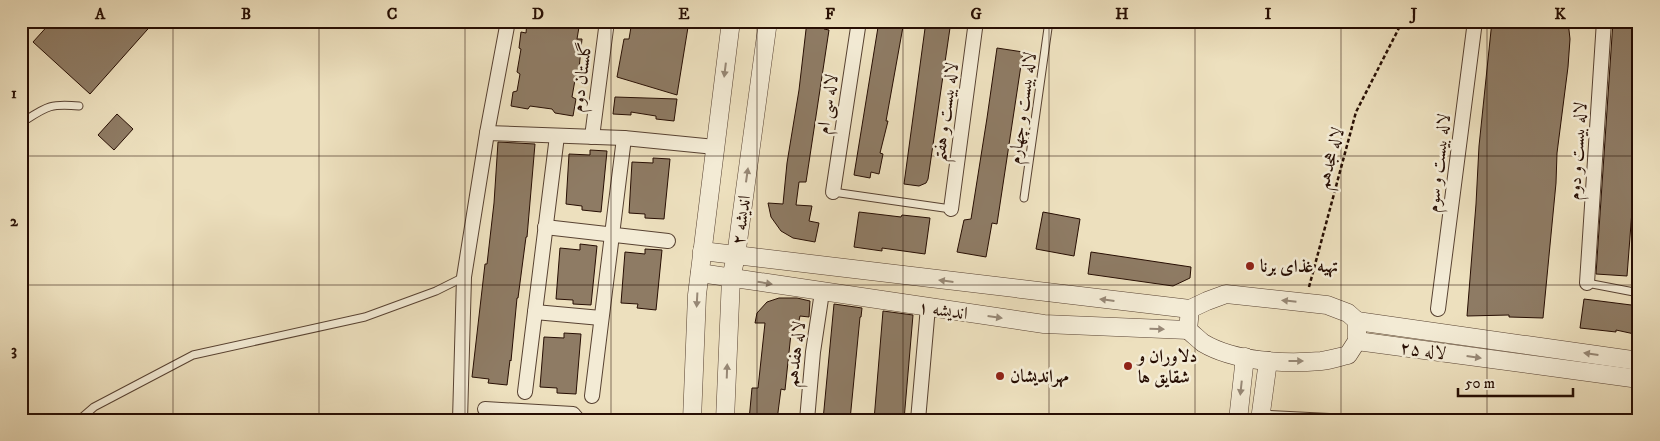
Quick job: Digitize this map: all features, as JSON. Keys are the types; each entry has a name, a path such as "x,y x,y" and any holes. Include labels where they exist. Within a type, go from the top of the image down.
{"street":[{"path":"460,420 464,277 487,133 508,21"},
{"name":"گلستان دوم","path":"592,137 607,21"},
{"name":"اندیشه ۲","path":"692,420 697,295 731,21"},
{"name":"اندیشه ۲","path":"725,420 731,278 736,256 768,21"},
{"name":"لاله سی ام","path":"832,192 859,21"},
{"name":"لاله بیست و هفتم","path":"951,208 976,21"},
{"name":"لاله بیست و سوم","path":"1438,309 1475,21"},
{"name":"لاله بیست و دوم","path":"1587,283 1604,21"},
{"path":"487,133 624,138 715,147"},
{"path":"525,392 557,136"},
{"path":"592,396 624,138"},
{"path":"545,228 668,241"},
{"name":"اندیشه ۱","path":"702,251 1190,309"},
{"name":"اندیشه ۱","path":"700,273 1044,324 1188,330"},
{"name":"لاله هفدهم","path":"807,420 813,352 822,292"},
{"path":"1226,294 1304,303 1327,305 1348,312 1357,321 1356,341 1348,355 1322,361 1268,361 1219,351 1202,342 1188,330 1190,309 1226,294"},
{"path":"918,420 928,307"},
{"path":"535,312 601,318"},
{"name":"لاله ۲۵","path":"1357,321 1639,361"},
{"path":"1416,349 1412,344 1411,338 1418,329"},
{"name":"لاله ۲۵","path":"1356,341 1639,379"},
{"path":"1238,420 1244,357"},
{"path":"1260,417 1268,361"},
{"path":"485,409 518,415 573,414 578,420"}],"lane":[{"name":"لاله بیست و چهارم","path":"1024,198 1049,21"},
{"path":"21,123 45,107 60,104 79,106"},
{"path":"832,192 951,208"},
{"path":"79,420 94,406 193,355 365,317 436,291 464,277"},
{"path":"1587,283 1639,293"},
{"path":"1260,417 1379,420"}],"path":[{"name":"لاله هجدهم","path":"1304,303 1356,112 1399,28"}],"building":[{"path":"52,21 155,21 90,94 33,42"},
{"path":"527,21 580,21 577,39 582,39 578,79 575,80 572,97 576,99 573,116 555,113 552,109 530,106 528,109 511,106 513,92 517,91 520,74 517,72 521,49 519,48 521,32 526,33"},
{"path":"632,21 689,21 677,95 617,77 624,39 629,39"},
{"path":"807,21 826,21 824,29 829,30 806,182 799,182 796,205 812,206 809,221 819,223 815,242 793,238 781,231 771,217 768,203 783,204"},
{"path":"879,21 904,21 886,121 888,121 880,153 883,154 879,174 871,172 870,178 854,175"},
{"path":"926,21 951,21 928,179 926,183 919,186 904,184"},
{"path":"1492,21 1568,21 1570,39 1568,67 1557,153 1556,183 1543,318 1509,317 1509,315 1467,316 1479,146"},
{"path":"1613,21 1639,21 1639,120 1627,276 1596,274"},
{"path":"997,48 1023,52 997,224 992,223 986,257 957,252 964,220 971,219"},
{"path":"615,97 677,99 674,121 656,119 656,116 631,112 631,115 613,114"},
{"path":"117,114 133,129 114,150 98,135"},
{"path":"498,142 535,144 527,237 517,298 507,385 488,383 489,379 472,377 494,203"},
{"path":"590,150 607,151 601,212 582,210 582,206 566,204 569,154 590,155"},
{"path":"653,158 670,159 664,219 645,218 645,214 629,213 632,162 653,163"},
{"path":"859,212 930,218 925,254 882,248 882,251 854,247"},
{"path":"1043,212 1080,219 1074,256 1036,249"},
{"path":"580,244 597,246 591,305 573,304 573,300 556,299 560,248 580,250"},
{"path":"645,249 662,250 656,310 637,308 638,304 621,303 625,252 645,254"},
{"path":"1091,252 1191,267 1190,278 1173,286 1088,274"},
{"path":"779,298 797,298 810,301 809,317 800,316 798,325 792,324 785,390 781,389 777,420 749,420 752,388 758,388 765,323 755,323 757,313 767,302"},
{"path":"1584,299 1639,306 1639,335 1616,330 1616,332 1580,328"},
{"path":"834,304 862,308 850,420 823,420"},
{"path":"883,311 913,315 904,420 874,420"},
{"path":"564,333 581,334 576,394 557,393 557,388 540,387 544,337 564,338"}],"place":[{"name":"تهیه غذای برنا","path":"1250,266"},
{"name":"دلاوران و شقایق ها","path":"1128,366"},
{"name":"مهراندیشان","path":"1000,376"}]}
